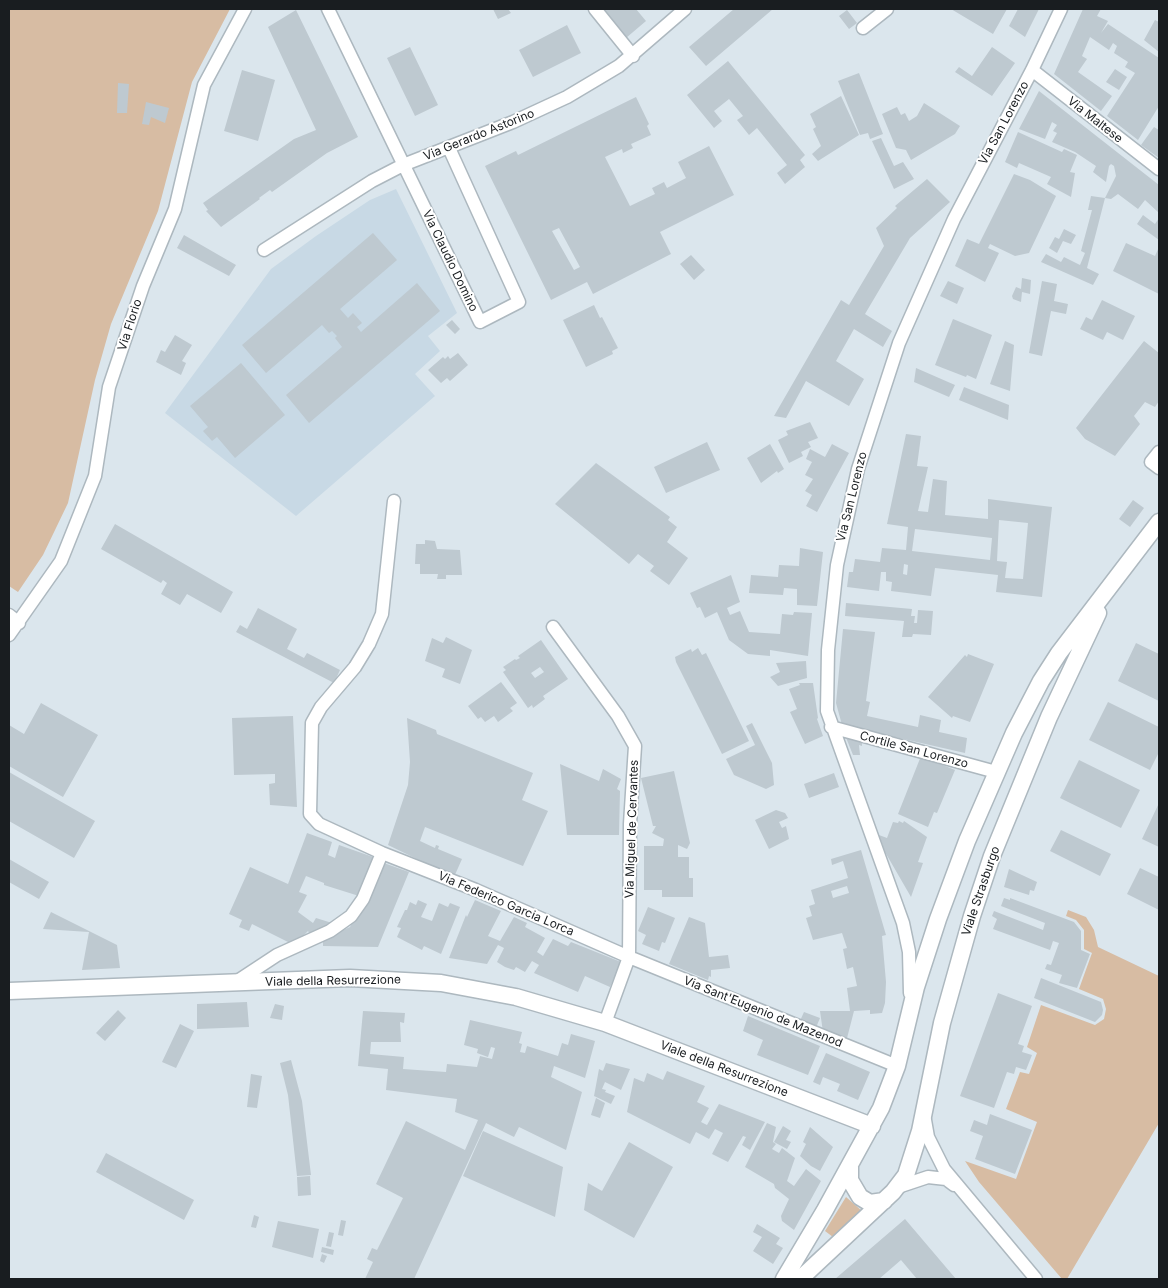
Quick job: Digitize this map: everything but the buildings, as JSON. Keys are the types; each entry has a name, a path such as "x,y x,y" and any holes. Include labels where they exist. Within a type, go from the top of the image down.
{"street":[{"name":"Via Florio","path":"9,635 16,619 61,561 95,476 109,386 143,286 175,209 204,85 245,9"},
{"name":"Via Claudio Domino","path":"328,9 480,322 519,302 449,148"},
{"path":"595,9 633,56"},
{"name":"Via Gerardo Astorino","path":"264,250 372,181 404,165 449,148 567,97 633,56 672,14 685,9"},
{"path":"863,28 887,9"},
{"name":"Via San Lorenzo","path":"910,1013 909,952 902,923 831,727 826,695 836,575 848,508 869,430 899,343 939,251 1032,70 1061,9"},
{"name":"Via Maltese","path":"1032,70 1159,169"},
{"path":"1159,452 1151,462 1159,468"},
{"name":"Via Federico Garcia Lorca","path":"394,502 382,614 369,644 355,668 321,707 312,723 310,814 319,824 382,853 476,890 629,957"},
{"name":"Viale Strasburgo","path":"784,1279 872,1126 897,1066 910,1013 941,910 996,772 1014,734 1041,681 1059,653 1110,589 1159,522"},
{"name":"Viale Strasburgo","path":"800,1279 898,1187 911,1164 924,1114 942,1024 972,916 992,856 1038,743 1110,589"},
{"name":"Via Miguel de Cervantes","path":"553,627 618,716 635,746 630,824 629,957 605,1023"},
{"name":"Cortile San Lorenzo","path":"831,727 996,772"},
{"path":"1014,734 1020,729 1030,729 1038,737 1038,743"},
{"path":"236,982 278,955 330,931 350,916 363,898 382,853"},
{"name":"Via Sant'Eugenio de Mazenod","path":"629,957 897,1066"},
{"name":"Viale della Resurrezione","path":"9,991 358,978 441,983 516,997 605,1023 872,1126"},
{"path":"924,1114 932,1149 958,1188 1036,1279"},
{"path":"850,1166 850,1180 860,1197 870,1203 884,1201"},
{"path":"898,1187 920,1178 936,1177 946,1179 958,1188"}],"shaded area":[{"path":"9,9 230,9 192,82 158,211 111,324 95,380 68,503 43,555 18,592 9,586"},
{"path":"396,189 457,313 428,336 440,351 415,374 435,396 296,516 165,413 271,269 370,200"},
{"path":"1068,910 1086,917 1094,930 1098,947 1159,976 1159,1123 1067,1279 1062,1279 979,1182 965,1161 1016,1179 1037,1122 1006,1109 1020,1072 1029,1074 1037,1053 1027,1047 1041,1005 1095,1025 1104,1019 1106,1009 1103,999 1079,989 1092,953 1084,949 1084,930 1076,920 1066,916"},
{"path":"846,1197 862,1211 833,1237 825,1231"}]}
